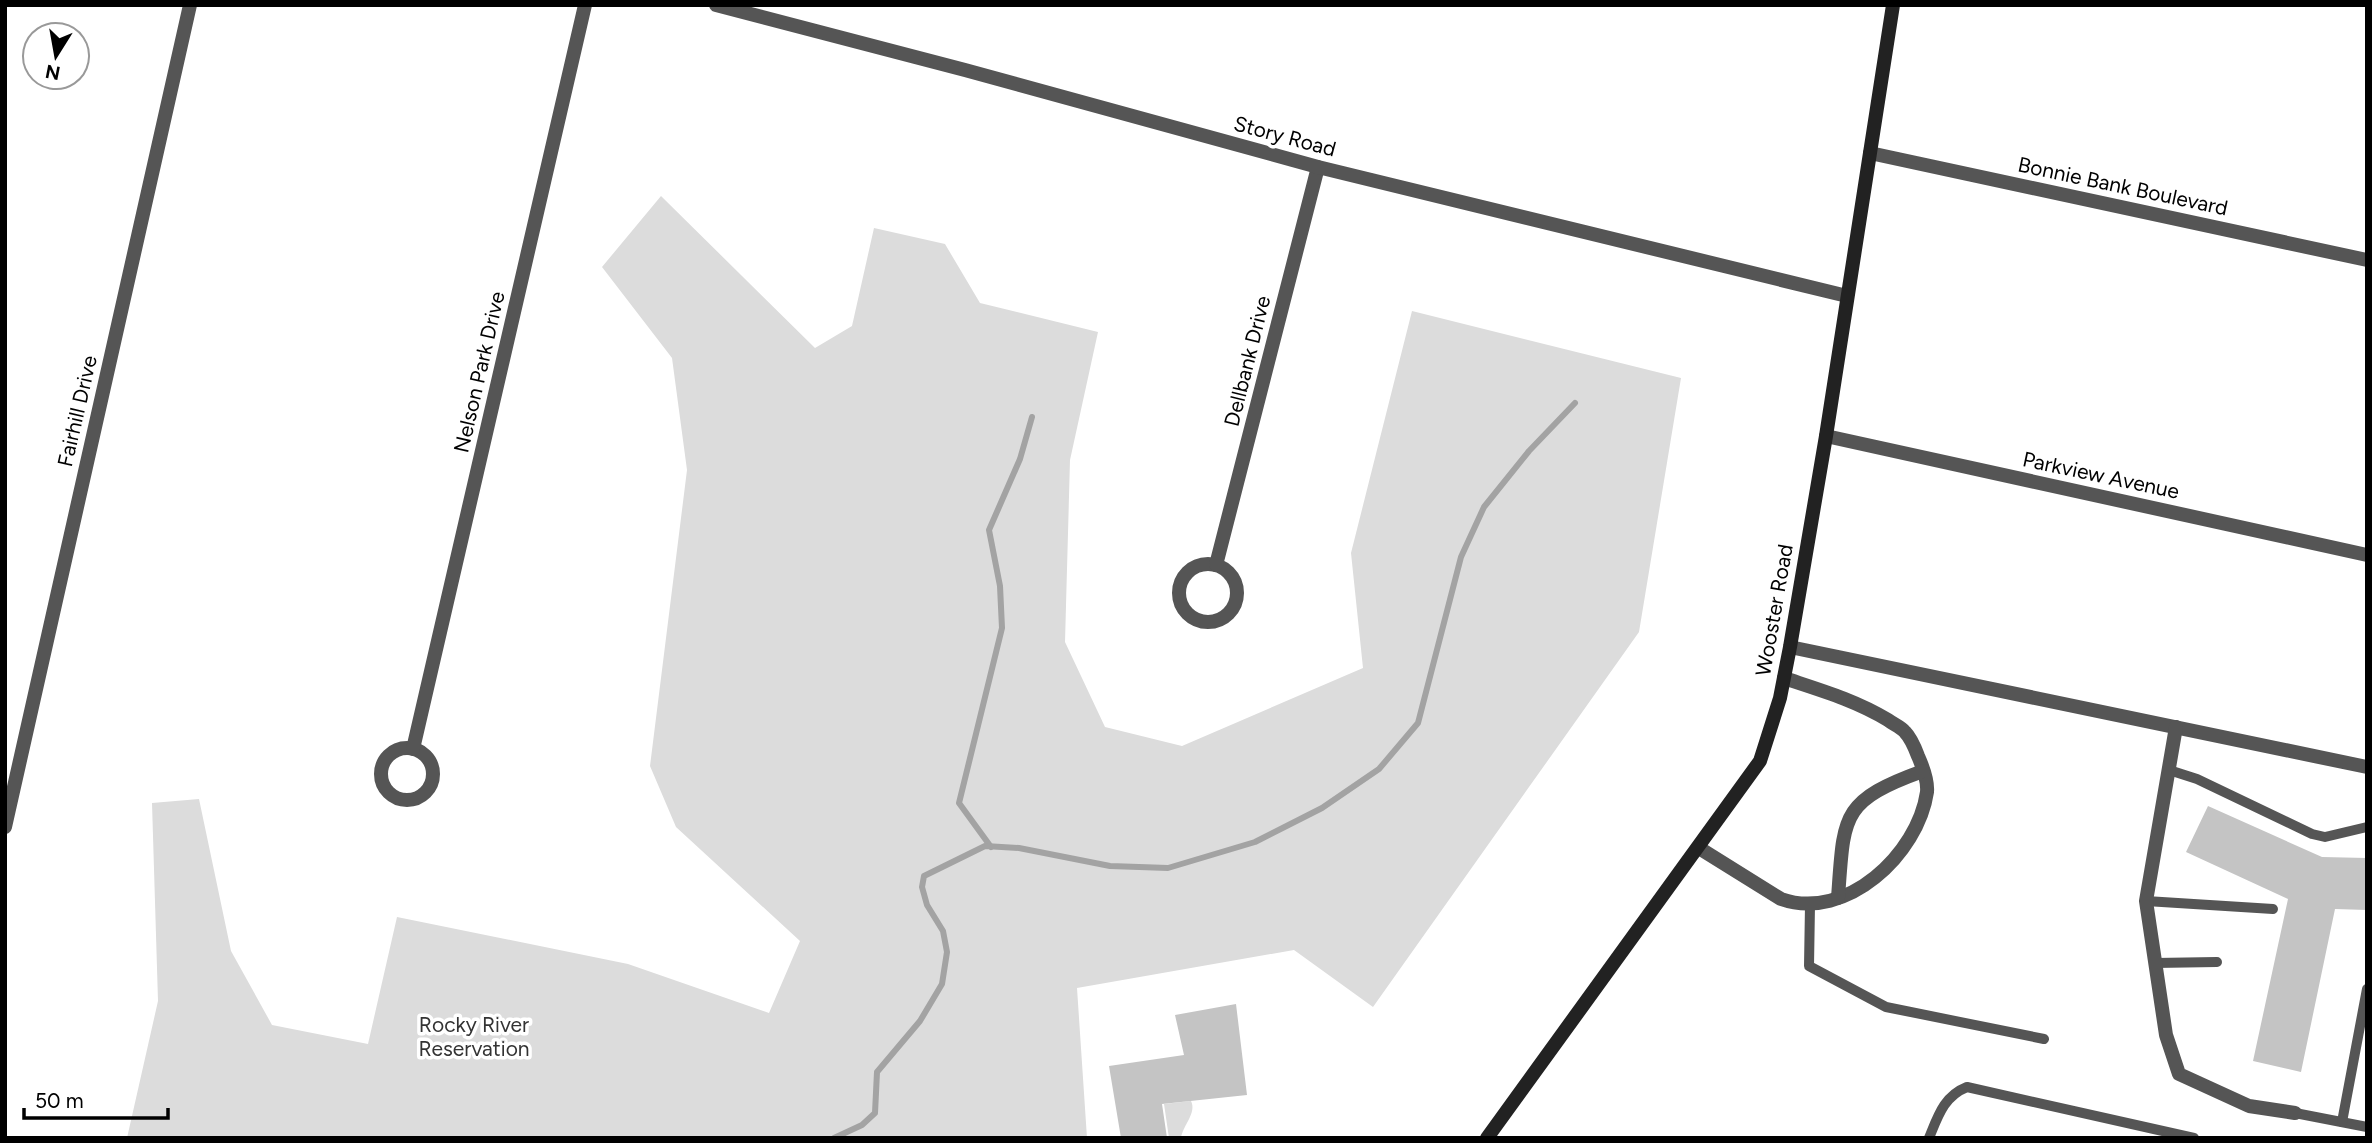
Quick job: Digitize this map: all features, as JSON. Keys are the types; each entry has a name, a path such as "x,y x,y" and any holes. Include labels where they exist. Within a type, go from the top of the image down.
{"main road":[{"name":"Wooster Road","path":"1487,1138 1760,761 1780,698 1790,647 1826,436 1893,5"}],"street":[{"name":"Fairhill Drive","path":"5,827 190,5"},
{"name":"Nelson Park Drive","path":"413,748 585,5"},
{"name":"Story Road","path":"716,5 1318,167 1847,296"},
{"name":"Bonnie Bank Boulevard","path":"1870,153 2367,260"},
{"name":"Dellbank Drive","path":"1216,565 1318,167"},
{"name":"Parkview Avenue","path":"1826,436 2367,555"},
{"path":"1216,565 1231,576 1236,584 1235,603 1223,617 1205,622 1188,614 1182,606 1180,587 1183,578 1197,566 1216,565"},
{"path":"1790,647 2367,767"},
{"path":"1699,848 1781,899 1810,905 1838,898 1864,887 1904,848 1920,817 1927,789 1914,746 1905,731 1843,697 1784,678"},
{"path":"2176,727 2146,901 2166,1035 2179,1074 2249,1106 2295,1113"},
{"path":"1838,898 1843,838 1855,808 1870,793 1923,771"}],"lane":[{"path":"2169,770 2197,779 2312,834 2325,837 2367,827"},
{"path":"2146,901 2273,909"},
{"path":"1810,905 1809,966 1886,1007 2044,1039"},
{"path":"2155,964 2217,962"},
{"path":"2342,1122 2367,989"},
{"path":"1929,1138 1945,1101 1956,1091 1967,1087 2194,1138"},
{"path":"2295,1113 2367,1127"}],"green space":[{"name":"Rocky River Reservation","path":"661,196 815,348 852,326 874,228 945,244 980,303 1098,332 1070,460 1065,642 1105,727 1182,746 1363,668 1351,553 1412,311 1681,378 1639,632 1373,1007 1294,950 1077,988 1087,1138 127,1138 158,1001 152,803 199,799 231,951 272,1025 368,1044 397,917 628,964 769,1013 800,941 676,827 650,766 687,470 672,358 602,267"},
{"path":"1191,1101 1191,1115 1181,1138 1169,1138 1164,1104"}],"building":[{"path":"2208,806 2322,857 2367,858 2367,910 2335,909 2301,1072 2253,1061 2288,899 2186,852"},
{"path":"1236,1004 1247,1095 1162,1104 1167,1138 1121,1138 1109,1066 1184,1055 1175,1015"}],"waterway":[{"path":"834,1138 862,1125 875,1113 877,1072 920,1021 942,984 947,952 943,931 927,905 922,887 924,876 985,846 1019,848 1110,866 1168,868 1255,842 1322,808 1379,769 1418,723 1461,557 1484,507 1529,451 1575,403"},
{"path":"991,847 959,803 1002,628 1000,586 989,530 1020,459 1032,417"}]}
